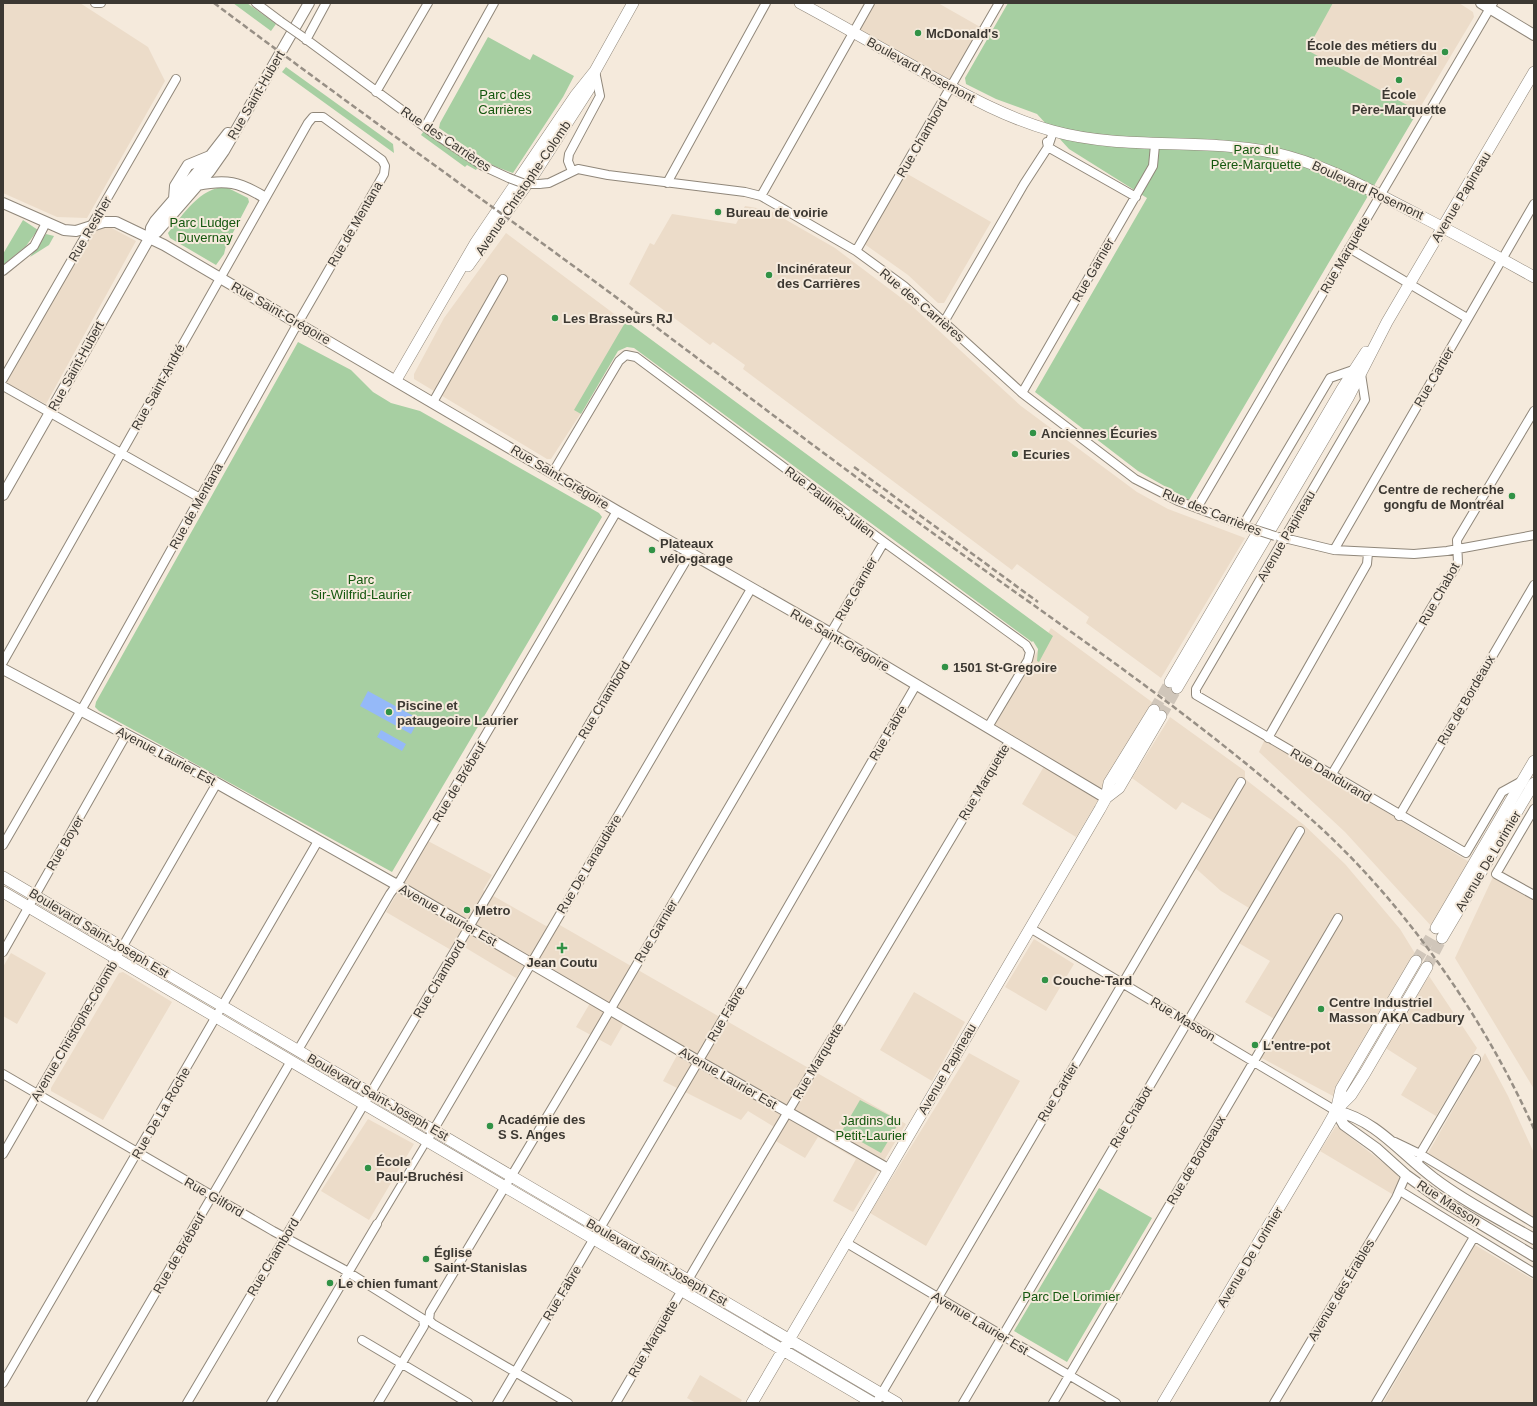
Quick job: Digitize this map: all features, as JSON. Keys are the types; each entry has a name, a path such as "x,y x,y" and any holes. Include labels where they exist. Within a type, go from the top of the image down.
{"main road":[{"name":"Avenue Christophe-Colomb","path":"396,380 442,300 483,248 533,176 589,89 595,71 633,3"},
{"name":"Boulevard Rosemont","path":"800,3 995,110 1050,130 1109,141 1155,145 1203,144 1236,146 1275,153 1302,160 1334,172 1381,194 1534,277"},
{"name":"Avenue Papineau","path":"1174,685 1534,72"},
{"name":"Avenue Papineau","path":"752,1403 1106,798 1119,788 1157,713"},
{"name":"Avenue De Lorimier","path":"1534,761 1522,780 1439,933 1534,783"},
{"name":"Boulevard Saint-Joseph Est","path":"3,877 688,1280 790,1338 879,1398 897,1403"},
{"name":"Boulevard Saint-Joseph Est","path":"3,892 365,1103 872,1403"},
{"name":"Avenue De Lorimier","path":"1336,1111 1341,1089 1416,961"},
{"name":"Avenue De Lorimier","path":"1163,1403 1336,1111 1351,1095 1427,967"}],"street":[{"path":"95,3 101,3"},
{"name":"Rue des Carrières","path":"256,3 425,127 483,166 509,178 525,184 539,184 556,180 578,169 608,175 745,192 761,196 856,251 904,286 1022,393 1135,478 1178,501 1275,536 1334,550 1414,554 1458,550 1534,535"},
{"name":"Rue Saint-Hubert","path":"3,495 150,237 151,228 174,199 175,186 188,165 210,156 223,141 301,3"},
{"name":"Rue Saint-Hubert","path":"150,237 158,232 198,185 224,151 309,3"},
{"path":"304,38 326,3"},
{"path":"376,92 428,3"},
{"path":"425,127 494,3"},
{"path":"667,183 766,3"},
{"path":"761,196 870,3"},
{"name":"Rue Chambord","path":"856,251 999,3"},
{"path":"1481,3 1492,6 1534,35"},
{"name":"Rue Marquette","path":"1197,508 1492,6"},
{"name":"Avenue Christophe-Colomb","path":"572,171 568,161 569,154 600,96 595,71"},
{"name":"Rue Resther","path":"3,379 176,79"},
{"name":"Rue de Mentana","path":"3,845 383,176 385,166 381,159 324,117 317,116"},
{"name":"Rue Saint-André","path":"3,662 264,197 308,123 312,118 317,116"},
{"path":"944,322 1020,190 1048,147 1050,130"},
{"name":"Rue Garnier","path":"1022,393 1153,166 1155,145"},
{"path":"1048,147 1136,197"},
{"path":"198,185 219,181 233,182 264,197"},
{"name":"Rue Saint-Grégoire","path":"3,203 46,223 72,231 104,222 116,222 150,237 553,472 690,554 831,633 1106,798"},
{"name":"Rue Cartier","path":"1334,550 1534,204"},
{"path":"3,271 34,246 46,223"},
{"path":"1349,248 1467,318"},
{"path":"433,402 503,279"},
{"name":"Rue Pauline-Julien","path":"553,472 619,360 626,355 636,357 884,542 1026,645 1030,652 1028,660 988,727"},
{"path":"1247,526 1330,378 1357,372"},
{"name":"Avenue Papineau","path":"1196,695 1196,689 1365,400 1357,372"},
{"path":"3,386 200,498"},
{"name":"Rue Chabot","path":"1332,774 1458,563 1458,540 1534,411"},
{"name":"Rue de Brébeuf","path":"298,1050 617,511"},
{"name":"Rue Garnier","path":"378,1403 424,1326 430,1312 512,1176 884,542"},
{"path":"1268,738 1368,564 1368,552"},
{"name":"Rue Chambord","path":"187,1403 690,554"},
{"name":"Rue de Bordeaux","path":"1399,816 1534,585"},
{"name":"Rue De Lanaudière","path":"427,1141 751,589"},
{"name":"Avenue Laurier Est","path":"3,670 217,783 318,842 397,885 698,1061 888,1169"},
{"name":"Rue Fabre","path":"497,1403 698,1061 916,685"},
{"name":"Rue Dandurand","path":"1196,695 1332,774 1399,816 1466,853"},
{"name":"Rue Boyer","path":"3,952 126,734"},
{"name":"Rue Marquette","path":"616,1403 787,1112 1010,740"},
{"name":"Avenue De Lorimier","path":"1466,853 1502,792 1522,780"},
{"name":"Rue Cartier","path":"879,1398 1122,982 1241,782"},
{"name":"Avenue Christophe-Colomb","path":"3,1154 217,783"},
{"name":"Avenue De Lorimier","path":"1534,809 1496,874 1534,895"},
{"name":"Rue Chabot","path":"963,1403 1300,831"},
{"name":"Rue De La Roche","path":"3,1383 318,842"},
{"name":"Rue de Bordeaux","path":"1054,1403 1338,918"},
{"name":"Rue Masson","path":"1030,928 1188,1021 1336,1111 1352,1115 1389,1139 1420,1154 1534,1223"},
{"path":"1418,1165 1420,1154 1476,1059"},
{"name":"Rue de Brébeuf","path":"91,1403 291,1061"},
{"name":"Rue Gilford","path":"3,1074 139,1151 213,1196 348,1273 568,1403"},
{"name":"Rue Masson","path":"1336,1111 1344,1125 1376,1148 1406,1175 1441,1200 1534,1256"},
{"name":"Rue Masson","path":"1389,1139 1435,1179 1534,1239"},
{"path":"271,1403 427,1141"},
{"name":"Avenue des Érables","path":"1274,1403 1400,1192 1406,1175"},
{"name":"Rue Masson","path":"1400,1192 1534,1273"},
{"path":"1376,1403 1474,1238"},
{"name":"Avenue Laurier Est","path":"845,1242 1116,1403"},
{"path":"362,1340 468,1403"}],"shaded area":[{"path":"3,3 80,3 148,47 165,81 87,218 57,217 3,193"},
{"path":"871,3 938,3 982,28 949,85 854,34"},
{"name":"École Père-Marquette","path":"1333,3 1459,3 1473,12 1474,17 1418,111 1306,50"},
{"path":"904,172 991,222 944,303 938,303 908,275 863,243"},
{"path":"745,206 769,210 835,248 912,306 1021,406 1137,492 1168,509 1245,538 1161,678 1086,623 1089,617 1017,564 1012,570 743,369 745,365 713,342 710,345 629,284 650,243 654,245 672,214 736,224"},
{"path":"108,226 136,241 46,404 5,382 90,231"},
{"path":"506,233 625,322 581,413 551,459 547,459 414,379 414,374 444,318"},
{"path":"1051,628 1156,705 1076,837 1022,804 1046,763 991,730"},
{"path":"1170,717 1245,771 1245,779 1304,825 1345,864 1400,929 1416,955 1333,1096 1258,1056 1278,1021 1245,1002 1270,961 1237,942 1254,911 1221,891 1192,865 1217,823 1182,802 1176,810 1132,778"},
{"path":"1265,739 1471,863 1433,928 1345,832 1259,752"},
{"path":"428,841 492,875 483,890 546,926 558,924 906,1124 853,1212 833,1201 856,1159 818,1137 805,1158 774,1140 779,1130 748,1111 741,1120 663,1081 680,1050 627,1018 611,1046 576,1027 593,998 525,963 516,978 456,942 451,950 386,912"},
{"path":"1493,877 1534,900 1534,1089 1455,958"},
{"path":"1034,939 1074,964 1046,1011 1005,987"},
{"path":"11,953 46,973 17,1024 3,1016 3,967"},
{"path":"123,972 172,1002 103,1120 51,1091 51,1088 119,973"},
{"path":"1429,976 1477,1048 1436,1116 1401,1095 1417,1068 1384,1047"},
{"path":"914,992 965,1022 932,1081 880,1050"},
{"path":"969,1053 1020,1081 926,1246 870,1213"},
{"path":"1485,1053 1508,1096 1534,1153 1534,1217 1427,1155"},
{"name":"École Paul-Bruchési","path":"368,1119 414,1144 369,1220 321,1191"},
{"path":"1336,1126 1395,1172 1400,1179 1392,1194 1320,1151"},
{"path":"1475,1245 1534,1280 1534,1403 1383,1403"},
{"path":"700,1375 742,1400 740,1403 696,1403 687,1398"}],"green space":[{"path":"233,3 247,3 276,24 271,31"},
{"name":"Parc du Père-Marquette","path":"1008,3 1333,3 1307,50 1418,111 1189,500 1138,471 1035,392 1147,198 1069,149 1037,114 996,99 966,84 965,78"},
{"name":"Parc des Carrières","path":"488,37 530,60 533,54 574,76 563,97 513,173 494,166 439,128 440,123"},
{"path":"286,67 393,144 394,153 282,72"},
{"path":"424,131 478,167 476,170 467,165 465,167 421,135"},
{"name":"Parc Ludger Duvernay","path":"226,187 248,198 249,202 226,246 224,254 216,265 170,238 168,233 193,203 200,197 217,188"},
{"path":"23,220 38,230 26,246 3,265 3,254"},
{"path":"46,234 54,236 49,245 30,257"},
{"path":"626,321 1053,636 1039,662 1037,661 1038,649 1033,641 1032,642 634,348 627,347 618,351 581,414 574,410"},
{"name":"Parc Sir-Wilfrid-Laurier","path":"298,342 351,370 373,392 391,403 420,411 599,513 602,517 392,872 99,711 95,707 96,702"},
{"name":"Jardins du Petit-Laurier","path":"860,1100 900,1121 881,1153 842,1131"},
{"name":"Parc De Lorimier","path":"1099,1188 1152,1218 1067,1362 1014,1331"}],"water":[{"name":"Piscine et pataugeoire Laurier","path":"368,691 419,719 411,734 360,706"},
{"path":"381,730 406,744 402,751 377,737"}],"tunnel":[{"path":"1154,710 1170,682"},
{"path":"1161,716 1177,688"},
{"path":"1416,961 1436,928"},
{"path":"1427,967 1442,938"}],"railway":[{"path":"214,3 605,289 960,553 1120,667 1223,745 1273,786 1322,829 1354,861 1415,931 1469,1008 1493,1048 1534,1129"},
{"path":"854,467 1038,602"}],"place":[{"name":"McDonald's","path":"918,33"},
{"name":"École des métiers du meuble de Montréal","path":"1445,52"},
{"name":"École Père-Marquette","path":"1399,80"},
{"name":"Bureau de voirie","path":"718,212"},
{"name":"Incinérateur des Carrières","path":"769,275"},
{"name":"Les Brasseurs RJ","path":"555,318"},
{"name":"Anciennes Écuries","path":"1033,433"},
{"name":"Ecuries","path":"1015,454"},
{"name":"Centre de recherche gongfu de Montréal","path":"1512,496"},
{"name":"Plateaux vélo-garage","path":"652,550"},
{"name":"1501 St-Gregoire","path":"945,667"},
{"name":"Piscine et pataugeoire Laurier","path":"389,712"},
{"name":"Metro","path":"467,910"},
{"name":"Jean Coutu","path":"562,948"},
{"name":"Couche-Tard","path":"1045,980"},
{"name":"Centre Industriel Masson AKA Cadbury","path":"1321,1009"},
{"name":"L'entre-pot","path":"1255,1045"},
{"name":"Académie des S S. Anges","path":"490,1126"},
{"name":"École Paul-Bruchési","path":"368,1168"},
{"name":"Église Saint-Stanislas","path":"426,1259"},
{"name":"Le chien fumant","path":"330,1283"}]}
